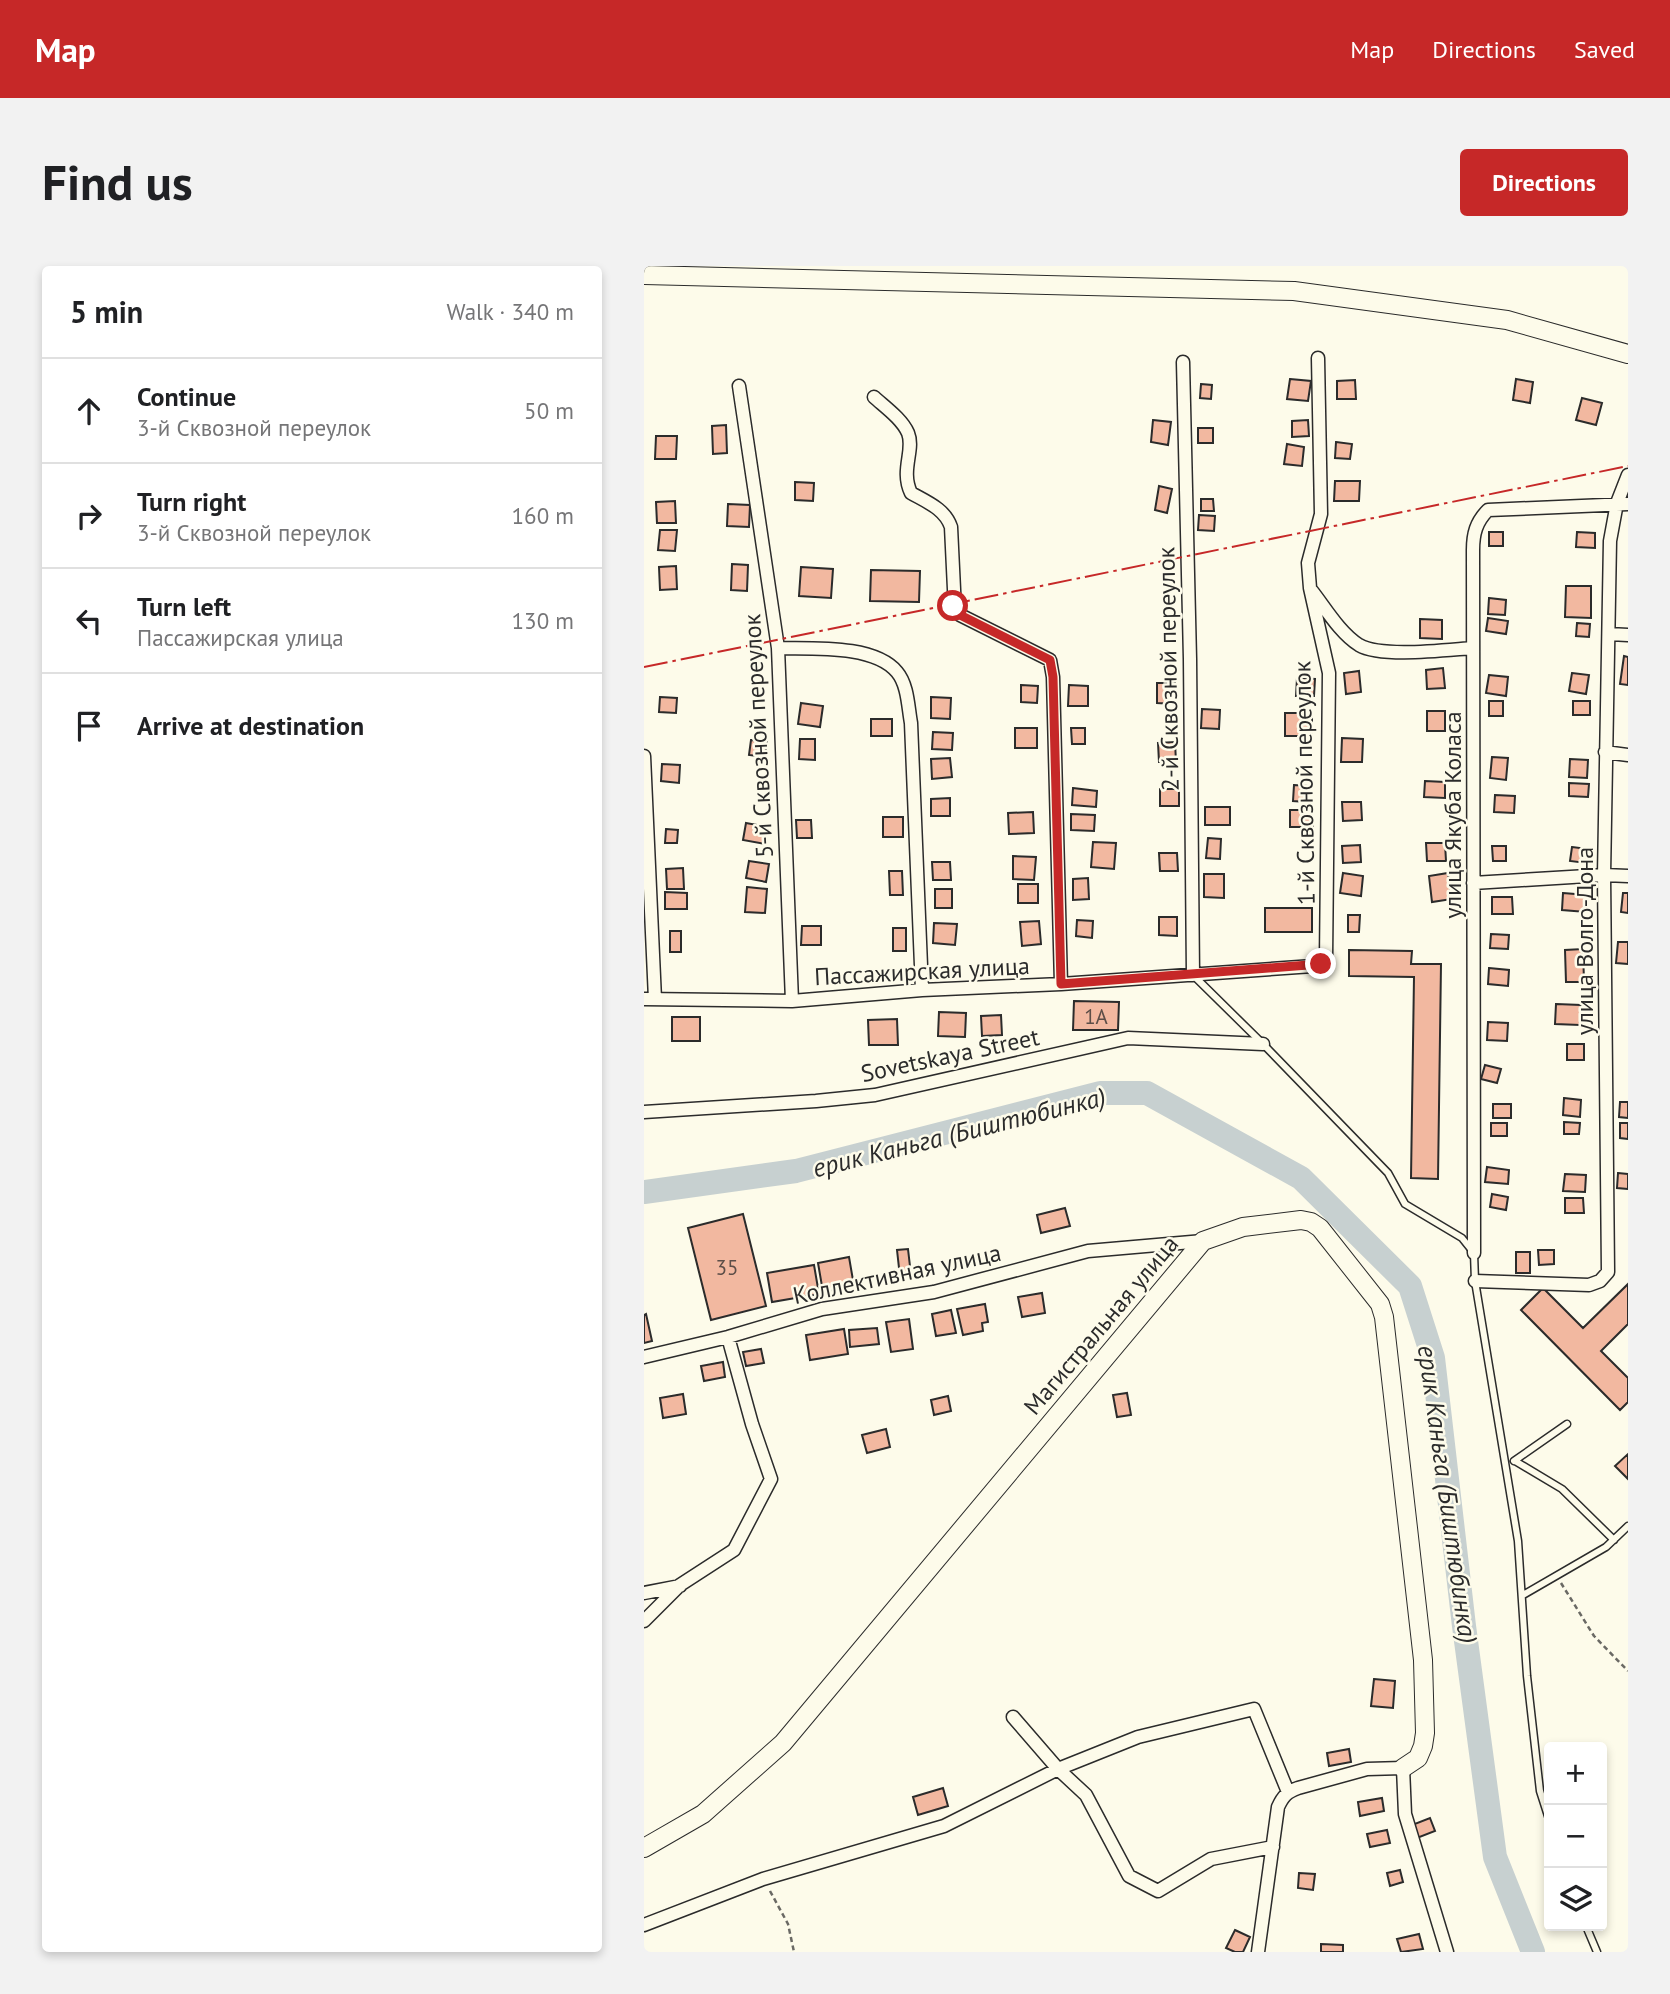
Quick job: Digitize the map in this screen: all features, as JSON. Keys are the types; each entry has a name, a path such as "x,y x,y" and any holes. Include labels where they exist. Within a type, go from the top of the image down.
{"street":[{"path":"644,275 1294,291 1507,320 1628,354"},
{"name":"1-й Сквозной переулок","path":"1318,358 1321,514 1308,563 1310,588 1329,673 1326,960"},
{"name":"2-й Сквозной переулок","path":"1183,362 1190,659 1193,975"},
{"name":"5-й Сквозной переулок","path":"738,386 778,648 792,1001"},
{"path":"874,397 903,424 910,436 905,475 911,493 942,511 948,519 951,527 955,610 1050,660 1053,677 1061,984"},
{"name":"улица Волго-Дона","path":"1475,1281 1589,1285 1600,1281 1608,1272 1604,875 1610,541 1623,504 1628,475"},
{"name":"улица Якуба Коласа","path":"1474,1253 1473,539 1480,518 1488,510 1623,504"},
{"path":"1310,588 1347,636 1360,646 1377,652 1473,648"},
{"path":"1609,634 1628,635"},
{"path":"778,648 860,653 886,662 897,672 904,684 911,723 922,990"},
{"path":"1605,752 1628,755"},
{"path":"644,756 650,999"},
{"path":"1473,883 1628,876"},
{"name":"Пассажирская улица","path":"650,999 792,1001 922,990 1061,984 1313,966 1326,960"},
{"name":"Sovetskaya Street","path":"644,1112 875,1095 1128,1038 1264,1044"},
{"name":"Магистральная улица","path":"644,1848 703,1814 783,1743 1203,1241 1243,1227 1301,1220 1320,1228 1383,1310 1423,1660 1426,1733 1419,1758 1403,1768"},
{"name":"Коллективная улица","path":"644,1357 728,1337 822,1309 934,1292 1088,1251 1203,1241"},
{"path":"644,1621 680,1586 734,1550 771,1479 752,1424 728,1337"},
{"path":"644,1594 680,1586"},
{"path":"644,1925 763,1879 944,1826 1058,1769 1138,1737 1254,1709 1287,1792"},
{"path":"1013,1717 1058,1769 1086,1795 1129,1876 1158,1891 1211,1859 1273,1847"},
{"path":"1258,1952 1278,1807 1287,1792 1367,1769 1403,1768 1405,1814 1447,1952"}],"lane":[{"path":"1193,975 1264,1044 1388,1173 1405,1204 1462,1238 1474,1253 1475,1281 1518,1541 1527,1675 1540,1791 1544,1805"},
{"path":"1506,1464 1515,1461 1567,1424"},
{"path":"1515,1461 1562,1489 1614,1540"},
{"path":"1523,1595 1606,1547 1628,1526"},
{"path":"1588,1931 1597,1952"}],"path":[{"path":"1558,1577 1567,1597 1594,1636 1628,1671"},
{"path":"763,1879 788,1924 794,1952"}],"building":[{"path":"1290,379 1311,381 1308,401 1287,399"},
{"path":"1516,379 1533,382 1530,403 1513,400"},
{"path":"1355,380 1356,399 1337,399 1337,381"},
{"path":"1201,384 1212,385 1211,399 1200,398"},
{"path":"1582,398 1602,403 1596,425 1576,420"},
{"path":"1153,420 1171,422 1168,445 1151,442"},
{"path":"1308,420 1309,436 1292,437 1292,421"},
{"path":"726,425 727,453 713,454 712,426"},
{"path":"1198,428 1213,428 1213,443 1198,443"},
{"path":"656,436 677,436 676,459 655,459"},
{"path":"1336,442 1352,444 1350,459 1335,458"},
{"path":"1287,444 1304,447 1302,466 1284,464"},
{"path":"1335,481 1360,481 1359,501 1334,501"},
{"path":"795,482 814,483 813,501 795,500"},
{"path":"1159,486 1172,489 1167,513 1155,510"},
{"path":"1201,499 1213,499 1214,511 1201,511"},
{"path":"675,501 676,523 657,523 656,502"},
{"path":"728,504 750,505 749,527 727,526"},
{"path":"1199,515 1215,516 1214,531 1198,530"},
{"path":"660,530 677,530 675,551 658,550"},
{"path":"1489,532 1503,532 1503,546 1489,546"},
{"path":"1577,532 1595,533 1595,548 1576,547"},
{"path":"732,564 748,565 747,591 731,590"},
{"path":"676,566 677,589 660,590 659,567"},
{"path":"801,567 833,569 831,598 799,596"},
{"path":"871,570 920,571 919,602 870,601"},
{"path":"1566,586 1591,586 1591,618 1565,617"},
{"path":"1489,598 1506,600 1505,615 1488,614"},
{"path":"1488,618 1508,621 1506,634 1486,631"},
{"path":"1420,619 1442,620 1442,639 1420,638"},
{"path":"1577,623 1590,624 1589,637 1576,636"},
{"path":"1624,656 1628,657 1628,685 1620,684"},
{"path":"1443,668 1445,688 1427,689 1426,670"},
{"path":"1359,671 1361,692 1346,694 1344,673"},
{"path":"1572,673 1589,675 1586,694 1569,691"},
{"path":"1489,675 1508,677 1506,696 1486,693"},
{"path":"1297,678 1315,679 1314,696 1296,696"},
{"path":"1157,683 1175,683 1174,704 1157,703"},
{"path":"1021,685 1038,686 1037,703 1021,702"},
{"path":"1069,685 1088,686 1088,706 1068,706"},
{"path":"660,697 677,698 676,713 659,712"},
{"path":"931,697 951,698 950,719 931,718"},
{"path":"1489,701 1503,701 1503,716 1489,716"},
{"path":"1573,701 1590,701 1590,715 1573,715"},
{"path":"801,703 823,706 820,727 798,724"},
{"path":"1202,709 1220,710 1219,729 1201,728"},
{"path":"1427,711 1445,711 1445,731 1427,731"},
{"path":"1285,713 1312,713 1312,736 1285,736"},
{"path":"871,719 892,719 892,736 871,736"},
{"path":"1015,728 1037,728 1037,748 1015,748"},
{"path":"1071,728 1085,728 1085,744 1072,744"},
{"path":"933,732 953,733 952,750 932,749"},
{"path":"1342,738 1363,739 1362,762 1341,762"},
{"path":"800,739 815,739 815,760 799,759"},
{"path":"751,740 767,741 765,757 749,755"},
{"path":"1175,742 1176,762 1159,762 1158,743"},
{"path":"1492,757 1508,758 1506,780 1490,778"},
{"path":"950,758 952,777 932,779 931,759"},
{"path":"1570,759 1588,760 1587,778 1569,777"},
{"path":"662,764 680,765 679,783 661,781"},
{"path":"1425,781 1445,782 1445,798 1424,797"},
{"path":"1569,783 1589,784 1588,797 1569,796"},
{"path":"1294,785 1307,786 1306,802 1293,801"},
{"path":"1073,788 1097,791 1096,807 1072,805"},
{"path":"1160,789 1179,789 1179,806 1160,806"},
{"path":"1495,795 1515,796 1514,813 1494,812"},
{"path":"950,798 950,816 931,816 931,799"},
{"path":"1342,802 1361,802 1362,820 1343,821"},
{"path":"1205,807 1230,807 1230,825 1205,825"},
{"path":"1290,810 1313,810 1313,827 1290,827"},
{"path":"1033,812 1034,833 1009,834 1008,813"},
{"path":"1071,814 1095,815 1094,831 1071,830"},
{"path":"883,817 903,817 903,837 883,837"},
{"path":"796,820 811,820 812,838 797,838"},
{"path":"746,823 768,827 765,844 743,840"},
{"path":"666,829 678,830 677,843 665,843"},
{"path":"1208,838 1221,839 1220,859 1206,858"},
{"path":"1093,842 1116,843 1114,869 1091,867"},
{"path":"1426,843 1445,843 1446,861 1427,861"},
{"path":"1360,845 1361,862 1343,863 1342,846"},
{"path":"1492,846 1506,846 1506,861 1493,861"},
{"path":"1572,847 1588,849 1586,863 1570,861"},
{"path":"1159,853 1177,853 1178,871 1160,871"},
{"path":"1013,856 1036,857 1034,880 1013,879"},
{"path":"749,861 769,864 766,882 746,878"},
{"path":"932,862 950,862 951,880 933,880"},
{"path":"683,868 684,889 667,889 666,869"},
{"path":"889,871 902,871 903,895 890,895"},
{"path":"1343,873 1363,876 1361,896 1340,893"},
{"path":"1448,873 1452,899 1432,902 1429,876"},
{"path":"1204,874 1224,874 1224,898 1204,897"},
{"path":"1088,878 1089,899 1073,900 1073,879"},
{"path":"1018,884 1038,884 1038,903 1018,903"},
{"path":"747,887 767,889 765,913 745,912"},
{"path":"935,889 952,889 952,908 935,908"},
{"path":"665,892 687,893 687,909 665,909"},
{"path":"1563,893 1587,895 1586,912 1562,910"},
{"path":"1623,893 1628,893 1628,913 1621,912"},
{"path":"1492,897 1512,897 1513,914 1492,914"},
{"path":"1265,908 1312,908 1312,932 1265,932"},
{"path":"1348,915 1360,915 1359,932 1348,932"},
{"path":"1159,917 1177,917 1177,936 1159,935"},
{"path":"1077,920 1093,921 1092,938 1076,936"},
{"path":"1039,921 1041,944 1022,946 1020,922"},
{"path":"934,923 957,924 955,945 933,943"},
{"path":"802,926 821,926 821,945 801,945"},
{"path":"893,928 906,928 906,951 893,951"},
{"path":"670,931 681,931 681,952 670,952"},
{"path":"1491,934 1509,935 1508,949 1490,948"},
{"path":"1618,942 1628,942 1628,964 1616,963"},
{"path":"1583,949 1584,982 1566,982 1565,950"},
{"path":"1349,950 1412,951 1411,964 1441,964 1438,1179 1411,1178 1414,977 1349,976"},
{"path":"1489,968 1509,970 1508,986 1488,984"},
{"path":"1074,1001 1119,1002 1118,1030 1073,1030"},
{"path":"1556,1004 1581,1005 1580,1025 1555,1024"},
{"path":"939,1012 966,1013 965,1037 938,1036"},
{"path":"1001,1015 1002,1035 982,1036 981,1016"},
{"path":"672,1017 700,1017 700,1041 672,1041"},
{"path":"897,1019 898,1045 869,1045 868,1020"},
{"path":"1488,1022 1508,1023 1507,1041 1487,1040"},
{"path":"1567,1044 1584,1044 1584,1060 1567,1060"},
{"path":"1485,1065 1501,1069 1497,1083 1481,1079"},
{"path":"1564,1098 1581,1100 1580,1117 1563,1115"},
{"path":"1620,1102 1628,1102 1628,1118 1619,1117"},
{"path":"1493,1104 1511,1104 1511,1118 1493,1118"},
{"path":"1564,1122 1580,1123 1579,1134 1564,1134"},
{"path":"1491,1123 1507,1123 1507,1136 1491,1136"},
{"path":"1620,1123 1628,1123 1628,1139 1620,1138"},
{"path":"1487,1167 1509,1170 1508,1184 1485,1182"},
{"path":"1618,1173 1628,1174 1628,1189 1617,1188"},
{"path":"1565,1174 1586,1175 1585,1192 1563,1191"},
{"path":"1492,1194 1508,1197 1506,1210 1490,1207"},
{"path":"1565,1198 1583,1198 1584,1213 1565,1213"},
{"path":"1065,1208 1070,1226 1041,1233 1037,1215"},
{"path":"743,1214 766,1306 711,1320 688,1228"},
{"path":"908,1249 911,1275 900,1277 897,1250"},
{"path":"1538,1250 1554,1250 1554,1264 1539,1265"},
{"path":"1516,1252 1530,1252 1530,1273 1516,1273"},
{"path":"849,1257 854,1286 823,1292 818,1263"},
{"path":"814,1265 819,1294 772,1302 767,1273"},
{"path":"1628,1284 1628,1324 1601,1351 1628,1378 1628,1402 1620,1410 1521,1310 1543,1288 1583,1328"},
{"path":"1042,1293 1045,1313 1022,1317 1018,1297"},
{"path":"985,1304 988,1322 982,1323 983,1331 963,1335 957,1309"},
{"path":"951,1310 956,1333 936,1336 932,1314"},
{"path":"646,1314 652,1341 644,1343 644,1315"},
{"path":"909,1319 913,1349 891,1352 886,1322"},
{"path":"877,1328 879,1344 850,1347 849,1330"},
{"path":"844,1329 848,1354 810,1360 806,1335"},
{"path":"761,1349 764,1363 746,1366 743,1352"},
{"path":"723,1362 725,1377 704,1381 701,1366"},
{"path":"1127,1393 1131,1415 1117,1417 1113,1395"},
{"path":"683,1394 686,1414 663,1418 660,1398"},
{"path":"948,1396 951,1411 934,1415 931,1400"},
{"path":"886,1429 890,1447 867,1453 862,1435"},
{"path":"1628,1454 1628,1479 1615,1466"},
{"path":"1374,1679 1395,1681 1393,1708 1371,1706"},
{"path":"1349,1749 1351,1762 1329,1766 1327,1753"},
{"path":"943,1788 948,1806 918,1815 913,1797"},
{"path":"1382,1798 1384,1811 1360,1816 1358,1802"},
{"path":"1430,1818 1435,1831 1417,1838 1412,1825"},
{"path":"1387,1830 1390,1843 1370,1847 1367,1834"},
{"path":"1400,1870 1403,1882 1390,1886 1387,1873"},
{"path":"1299,1873 1315,1874 1313,1890 1298,1888"},
{"path":"1235,1930 1250,1937 1243,1952 1226,1948"},
{"path":"1419,1934 1423,1949 1401,1952 1397,1939"},
{"path":"1321,1944 1343,1945 1343,1952 1321,1952"}],"waterway":[{"name":"ерик Каньга (Биштюбинка)","path":"644,1192 796,1171 1100,1093 1147,1093 1301,1178 1410,1286 1433,1358 1464,1626 1495,1857 1533,1952"}],"power":[{"path":"644,667 1628,466"}],"route":[{"path":"953,606 960,615 1050,660 1053,677 1061,984 1321,964"}]}
